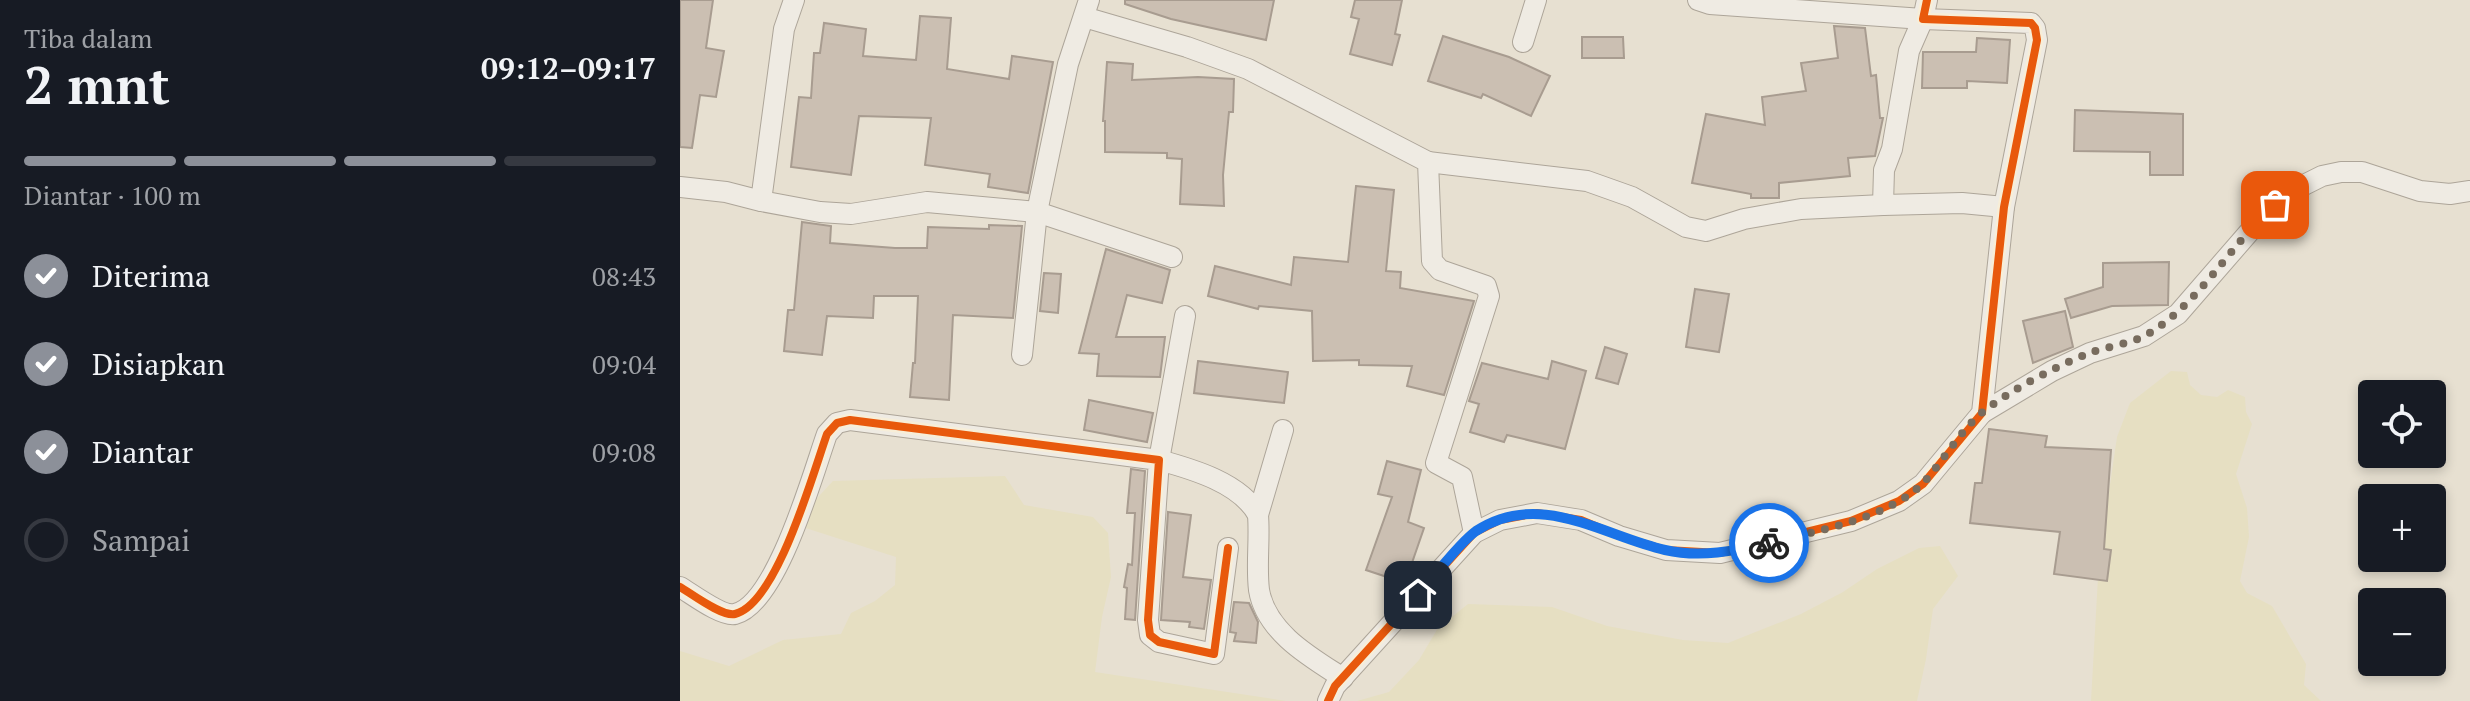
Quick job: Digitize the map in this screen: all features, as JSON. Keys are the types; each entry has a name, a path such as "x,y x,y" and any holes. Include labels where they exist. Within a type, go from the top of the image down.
{"street":[{"path":"761,201 784,29 794,0"},
{"path":"1523,42 1536,0"},
{"path":"1698,0 1710,4 1925,10 2022,21 2031,23 2035,28 2037,40 2004,207 1982,413"},
{"path":"1022,355 1037,212 1068,64 1086,8 1248,69 1428,162 1587,181 1632,197 1686,227 1706,231 1744,219 1801,209 1962,203 2004,207"},
{"path":"1883,205 1884,170 1892,149 1909,51 1925,10"},
{"path":"1428,162 1432,261 1440,270 1486,286 1489,296 1436,463 1462,477 1474,533"},
{"path":"1328,701 1343,678 1474,533 1500,520 1537,513 1581,520 1666,550 1720,553 1851,521 1899,501 1923,484 1982,413 2052,371 2090,353 2144,336 2178,314 2264,215 2304,185 2322,176 2362,172 2420,191 2450,194 2470,191"},
{"path":"680,187 726,192 836,213 927,202 1037,212 1172,257"},
{"path":"1185,316 1159,460 1148,620 1150,635 1159,642 1214,654 1228,548"},
{"path":"680,587 724,613 735,614 757,601 793,535 827,434 837,423 850,420 1159,460 1216,481 1250,501 1258,515"},
{"path":"1283,430 1258,515 1260,592 1266,612 1276,626 1300,648 1343,678"}],"shaded area":[{"path":"2171,371 2187,372 2190,385 2201,395 2217,397 2228,390 2245,397 2246,412 2252,424 2236,474 2247,508 2249,537 2240,581 2247,593 2272,606 2306,664 2304,685 2321,701 2091,701 2099,560 2117,437 2130,403"},
{"path":"1005,476 1024,505 1093,517 1108,533 1111,577 1095,672 1286,701 680,701 680,651 729,666 783,640 841,634 851,613 875,601 895,585 896,557 793,524 833,481"},
{"path":"1940,546 1958,576 1933,609 1917,701 1357,701 1389,692 1419,660 1438,628 1468,604 1552,607 1607,626 1683,640 1728,643 1801,614 1919,548"}],"building":[{"path":"680,0 713,0 706,48 724,51 716,97 700,95 692,148 680,147"},
{"path":"1125,0 1274,0 1266,40 1171,19 1125,4"},
{"path":"1355,0 1402,0 1395,34 1400,35 1392,65 1350,54 1359,19 1351,17"},
{"path":"920,16 951,18 947,69 1009,79 1012,56 1053,62 1028,193 988,187 990,174 925,165 931,118 859,116 851,175 791,167 799,97 811,98 814,53 820,53 824,23 866,29 863,56 916,60"},
{"path":"1834,26 1865,28 1871,76 1876,75 1880,118 1883,118 1875,156 1848,158 1850,176 1779,183 1779,198 1751,198 1751,194 1692,183 1706,114 1765,125 1762,97 1806,91 1801,63 1838,58"},
{"path":"1443,36 1509,57 1550,76 1531,116 1483,94 1481,98 1428,81"},
{"path":"1582,37 1623,37 1624,58 1582,58"},
{"path":"1977,38 2010,40 2007,83 1967,81 1967,88 1922,88 1923,52 1976,52"},
{"path":"1107,62 1133,64 1132,80 1234,79 1233,112 1229,112 1223,175 1224,206 1180,204 1182,159 1167,158 1167,153 1105,152 1103,121"},
{"path":"2075,110 2183,114 2183,175 2150,175 2150,152 2074,151"},
{"path":"1356,186 1394,190 1386,271 1401,272 1400,288 1474,301 1444,395 1407,386 1412,366 1359,365 1359,360 1313,361 1312,311 1259,306 1258,309 1208,296 1215,266 1291,285 1294,257 1348,262"},
{"path":"802,222 831,226 830,243 895,248 927,248 928,227 989,229 989,225 1022,226 1013,318 953,315 949,400 910,397 918,296 874,296 873,318 827,316 822,355 784,351 788,310 794,310"},
{"path":"1106,249 1170,270 1162,303 1127,295 1116,337 1165,337 1160,377 1097,376 1099,354 1079,353"},
{"path":"2169,262 2168,305 2112,306 2071,318 2065,299 2103,287 2103,263"},
{"path":"1044,273 1061,274 1058,313 1040,311"},
{"path":"1695,289 1729,294 1719,352 1686,347"},
{"path":"2065,311 2073,347 2033,363 2023,321"},
{"path":"1605,347 1627,354 1618,384 1596,378"},
{"path":"1198,361 1288,372 1284,403 1194,393"},
{"path":"1552,361 1586,371 1565,449 1507,435 1504,442 1470,432 1479,404 1469,401 1482,363 1548,379"},
{"path":"1089,400 1153,413 1147,442 1084,430"},
{"path":"1989,429 2047,436 2045,447 2111,450 2104,549 2111,550 2107,581 2054,574 2060,532 1970,523 1975,483 1982,483"},
{"path":"1387,461 1421,470 1408,522 1424,528 1405,583 1366,570 1392,497 1378,494"},
{"path":"1131,469 1145,471 1135,620 1125,619 1127,588 1124,587 1128,564 1132,565 1135,513 1127,513"},
{"path":"1168,512 1191,515 1183,577 1211,580 1204,629 1189,627 1190,622 1161,620"},
{"path":"1234,602 1249,603 1258,622 1256,643 1234,641 1236,633 1230,632"}],"cycle path":[{"path":"1328,701 1335,686 1474,533 1500,520 1537,513 1581,520 1619,536 1666,550 1720,553 1851,521 1899,501 1923,484 1982,413 2004,207 2037,40 2031,23 1923,19 1927,0"},
{"path":"680,587 729,614 750,605 765,587 792,535 827,434 837,423 850,420 1159,460 1148,620 1150,635 1159,642 1214,654 1228,548"}],"way so far":[{"path":"1769,543 1851,521 1899,501 1923,484 1982,413 2052,371 2090,353 2144,336 2178,314 2235,246 2275,205"}],"route":[{"path":"1418,595 1474,533 1500,520 1537,513 1581,520 1619,536 1688,553 1720,553 1769,543"}]}
